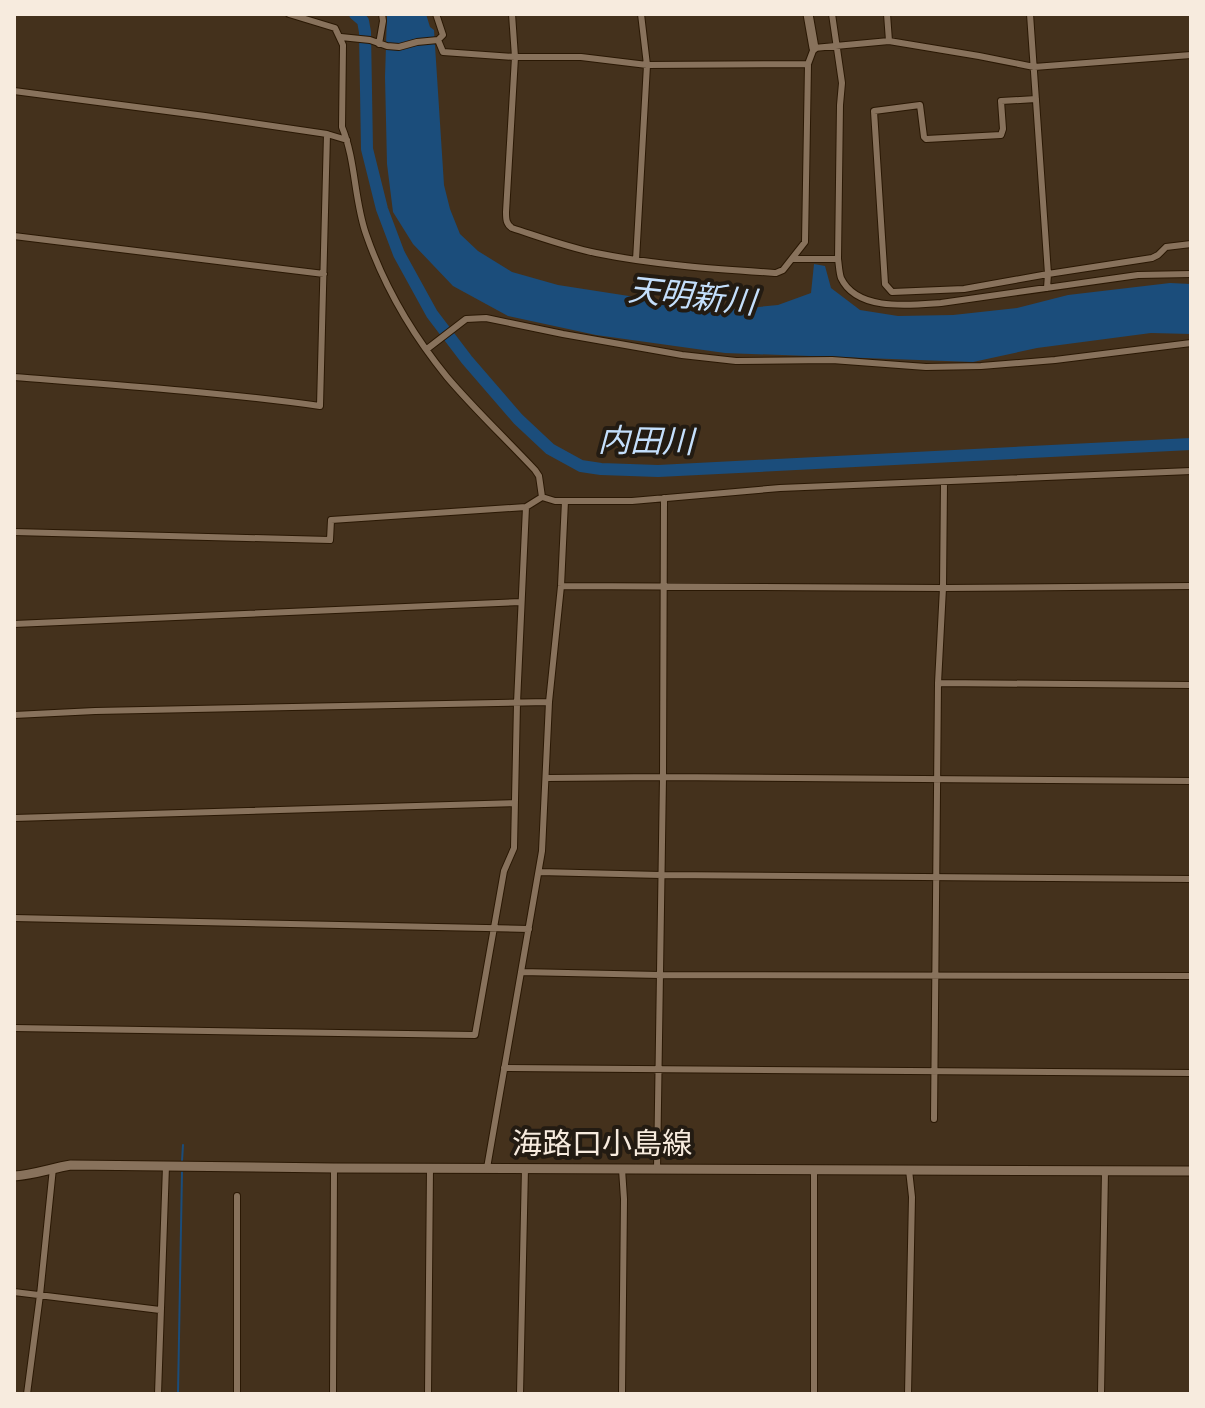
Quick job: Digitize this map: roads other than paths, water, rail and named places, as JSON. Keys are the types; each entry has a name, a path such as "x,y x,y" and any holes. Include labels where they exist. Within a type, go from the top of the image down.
{"main road":[{"path":"808,14 814,48"},
{"name":"海路口小島線","path":"14,1176 71,1165 1191,1171"}],"street":[{"path":"289,14 335,28 344,36 399,47 438,40 443,35 436,14"},
{"path":"382,14 383,45"},
{"path":"512,14 515,57 506,212 509,226 573,247 636,260 707,269 776,273 783,270 805,242 808,64 814,48 889,41 1034,67 1191,55"},
{"path":"636,260 647,65 641,14"},
{"path":"832,14 842,83 838,259 840,275 847,287 859,296 889,305 909,306 1138,275 1191,274"},
{"path":"887,14 889,41"},
{"path":"1030,14 1047,288"},
{"path":"344,36 342,127 360,214 372,250 399,308 427,349 456,387 535,470 542,497"},
{"path":"438,40 443,52 515,57 581,57 647,65 808,64"},
{"path":"14,91 327,134 347,140"},
{"path":"1036,99 1001,101 1001,135 926,139 920,105 876,109 885,284 889,291 964,289 1152,258 1166,247 1191,244"},
{"path":"14,377 264,398 320,406 327,134"},
{"path":"14,236 324,274"},
{"path":"792,259 838,259"},
{"path":"427,349 466,319 486,318 667,352 736,361 832,360 926,367 981,366 1191,343"},
{"path":"14,532 330,540 331,520 526,507 542,497 555,501 632,501 780,488 1191,471"},
{"path":"934,1119 938,683 944,483"},
{"path":"657,1169 664,498"},
{"path":"487,1168 542,851 549,702 561,586 565,501"},
{"path":"14,1028 475,1035 504,871 514,848 526,507"},
{"path":"561,586 1191,586"},
{"path":"14,624 521,602"},
{"path":"938,683 1191,685"},
{"path":"14,715 549,702"},
{"path":"547,778 1191,781"},
{"path":"14,818 515,803"},
{"path":"539,872 1191,879"},
{"path":"14,918 529,929"},
{"path":"521,972 1191,976"},
{"path":"504,1068 1191,1073"},
{"path":"158,1394 166,1166"},
{"path":"27,1394 53,1168"},
{"path":"333,1394 334,1168"},
{"path":"428,1394 430,1168"},
{"path":"520,1394 525,1168"},
{"path":"622,1169 622,1394"},
{"path":"814,1170 814,1394"},
{"path":"908,1394 912,1197 909,1170"},
{"path":"1101,1394 1105,1171"},
{"path":"237,1196 237,1394"},
{"path":"14,1292 160,1310"}],"water":[{"path":"387,14 426,14 434,30 444,185 450,209 460,234 478,251 512,272 558,285 706,308 738,309 778,305 811,293 814,264 825,266 831,288 860,310 898,316 953,315 1017,308 1068,295 1170,283 1191,284 1191,334 1151,333 1037,348 973,362 725,353 596,335 508,316 453,286 413,244 393,212 387,164"}],"waterway":[{"name":"内田川","path":"355,14 363,21 365,32 367,149 382,209 399,254 432,314 467,360 518,419 550,449 581,466 658,471 1191,444"},
{"path":"182,1161 183,1145"},
{"path":"178,1394 182,1172"}],"water label":[{"name":"天明新川","path":"692,296"}]}
